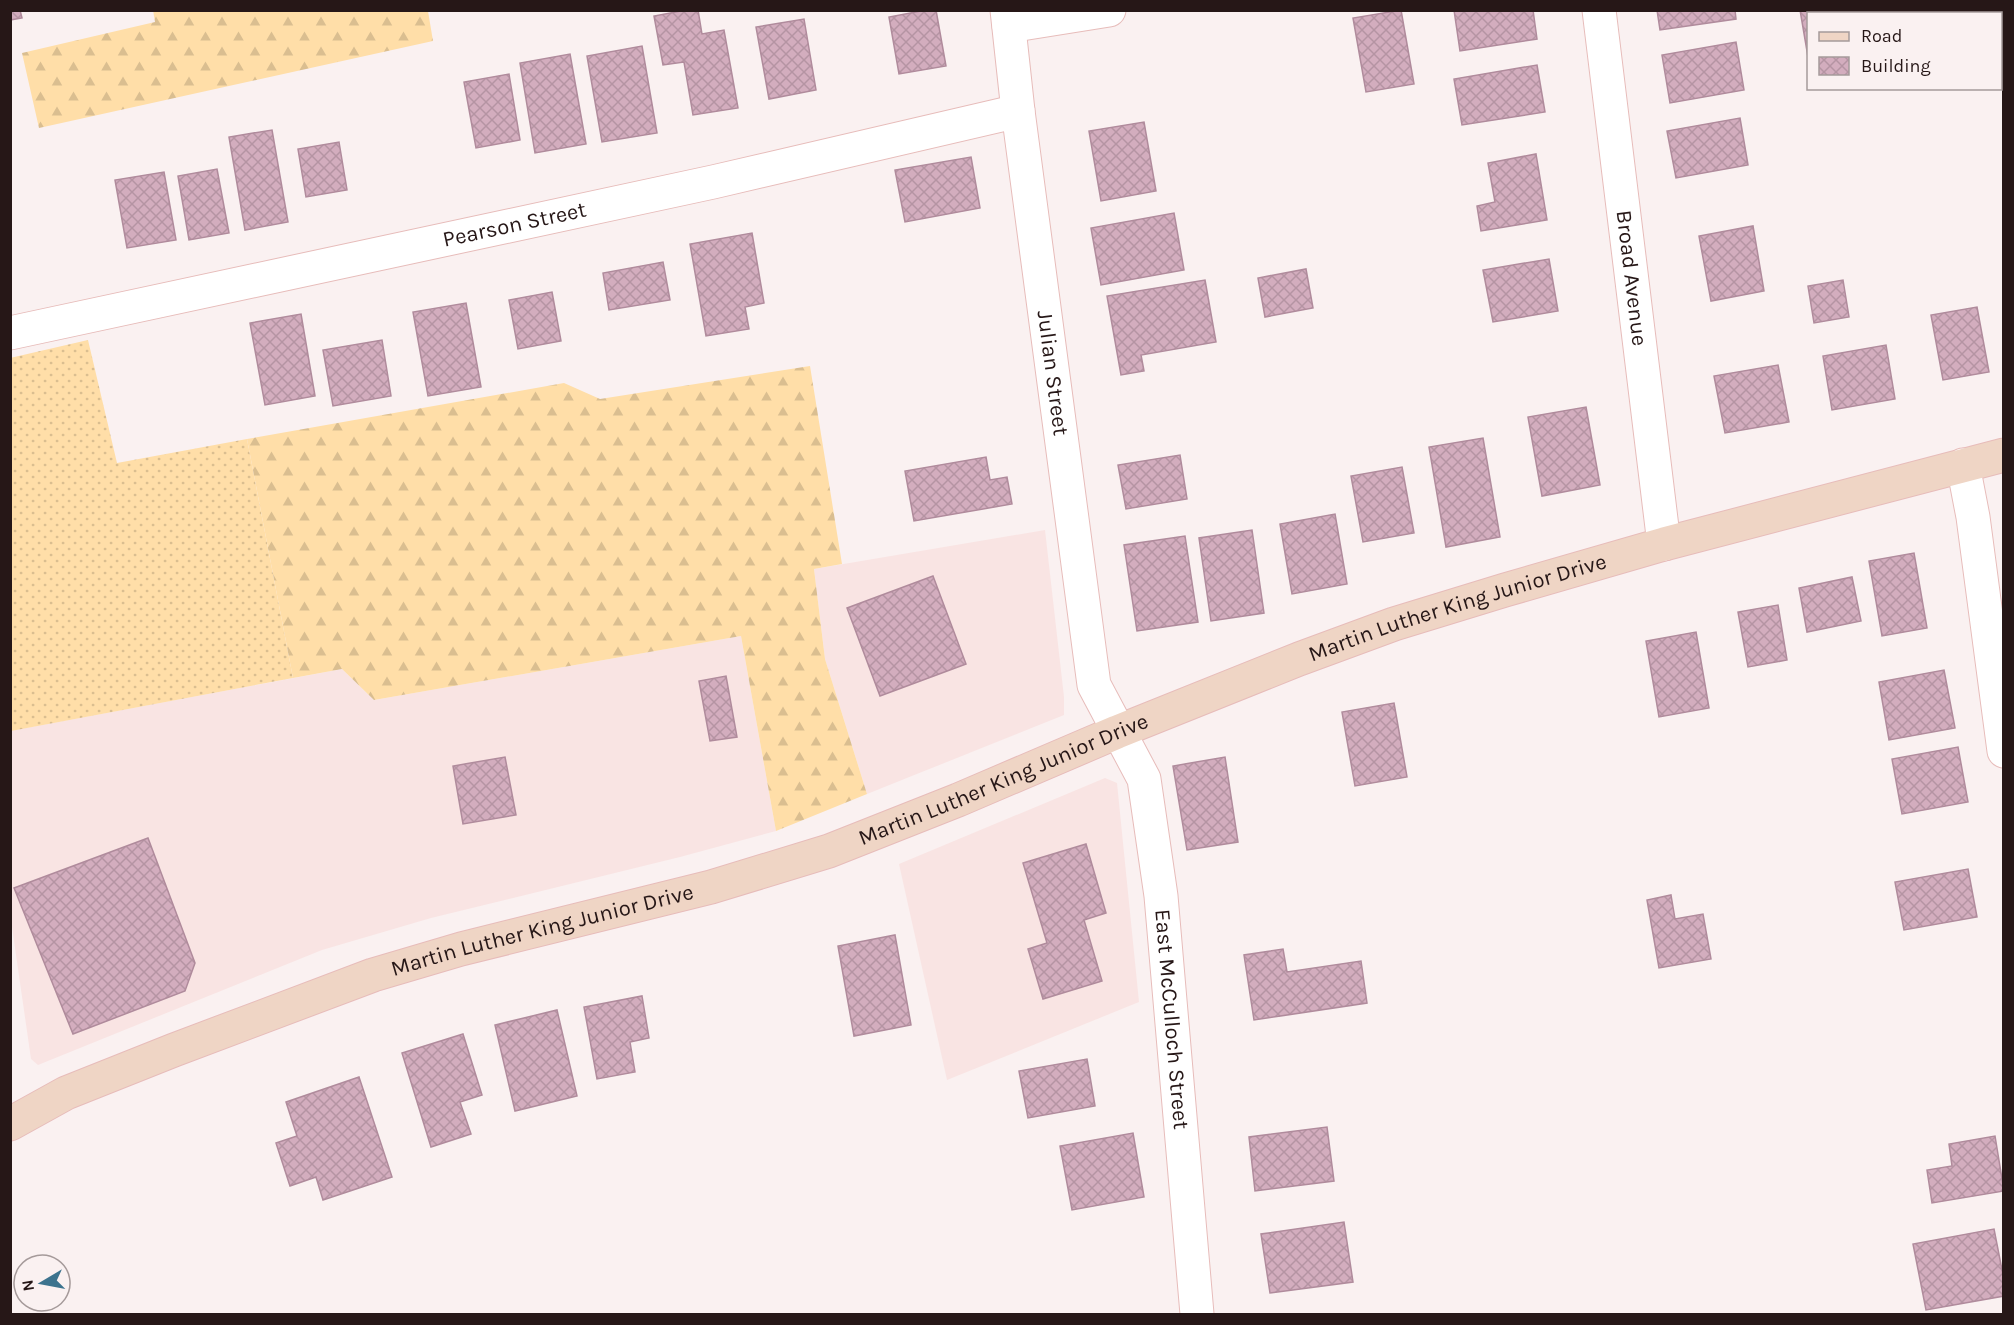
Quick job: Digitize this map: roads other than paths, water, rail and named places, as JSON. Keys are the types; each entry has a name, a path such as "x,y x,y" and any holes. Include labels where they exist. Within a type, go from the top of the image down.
{"main road":[{"name":"Martin Luther King Junior Drive","path":"10,1124 66,1094 184,1046 373,975 461,949 755,875 829,851 1299,659 1394,624 1664,544 2004,455"}],"street":[{"path":"1008,18 1109,10"},
{"name":"Broad Avenue","path":"1599,10 1664,544"},
{"name":"Julian Street","path":"1008,18 1018,111 1094,685 1118,732"},
{"name":"Pearson Street","path":"10,333 713,182 1018,111"},
{"path":"1963,465 1973,517 2004,751"},
{"name":"East McCulloch Street","path":"1118,732 1144,779 1161,896 1197,1314"}]}
